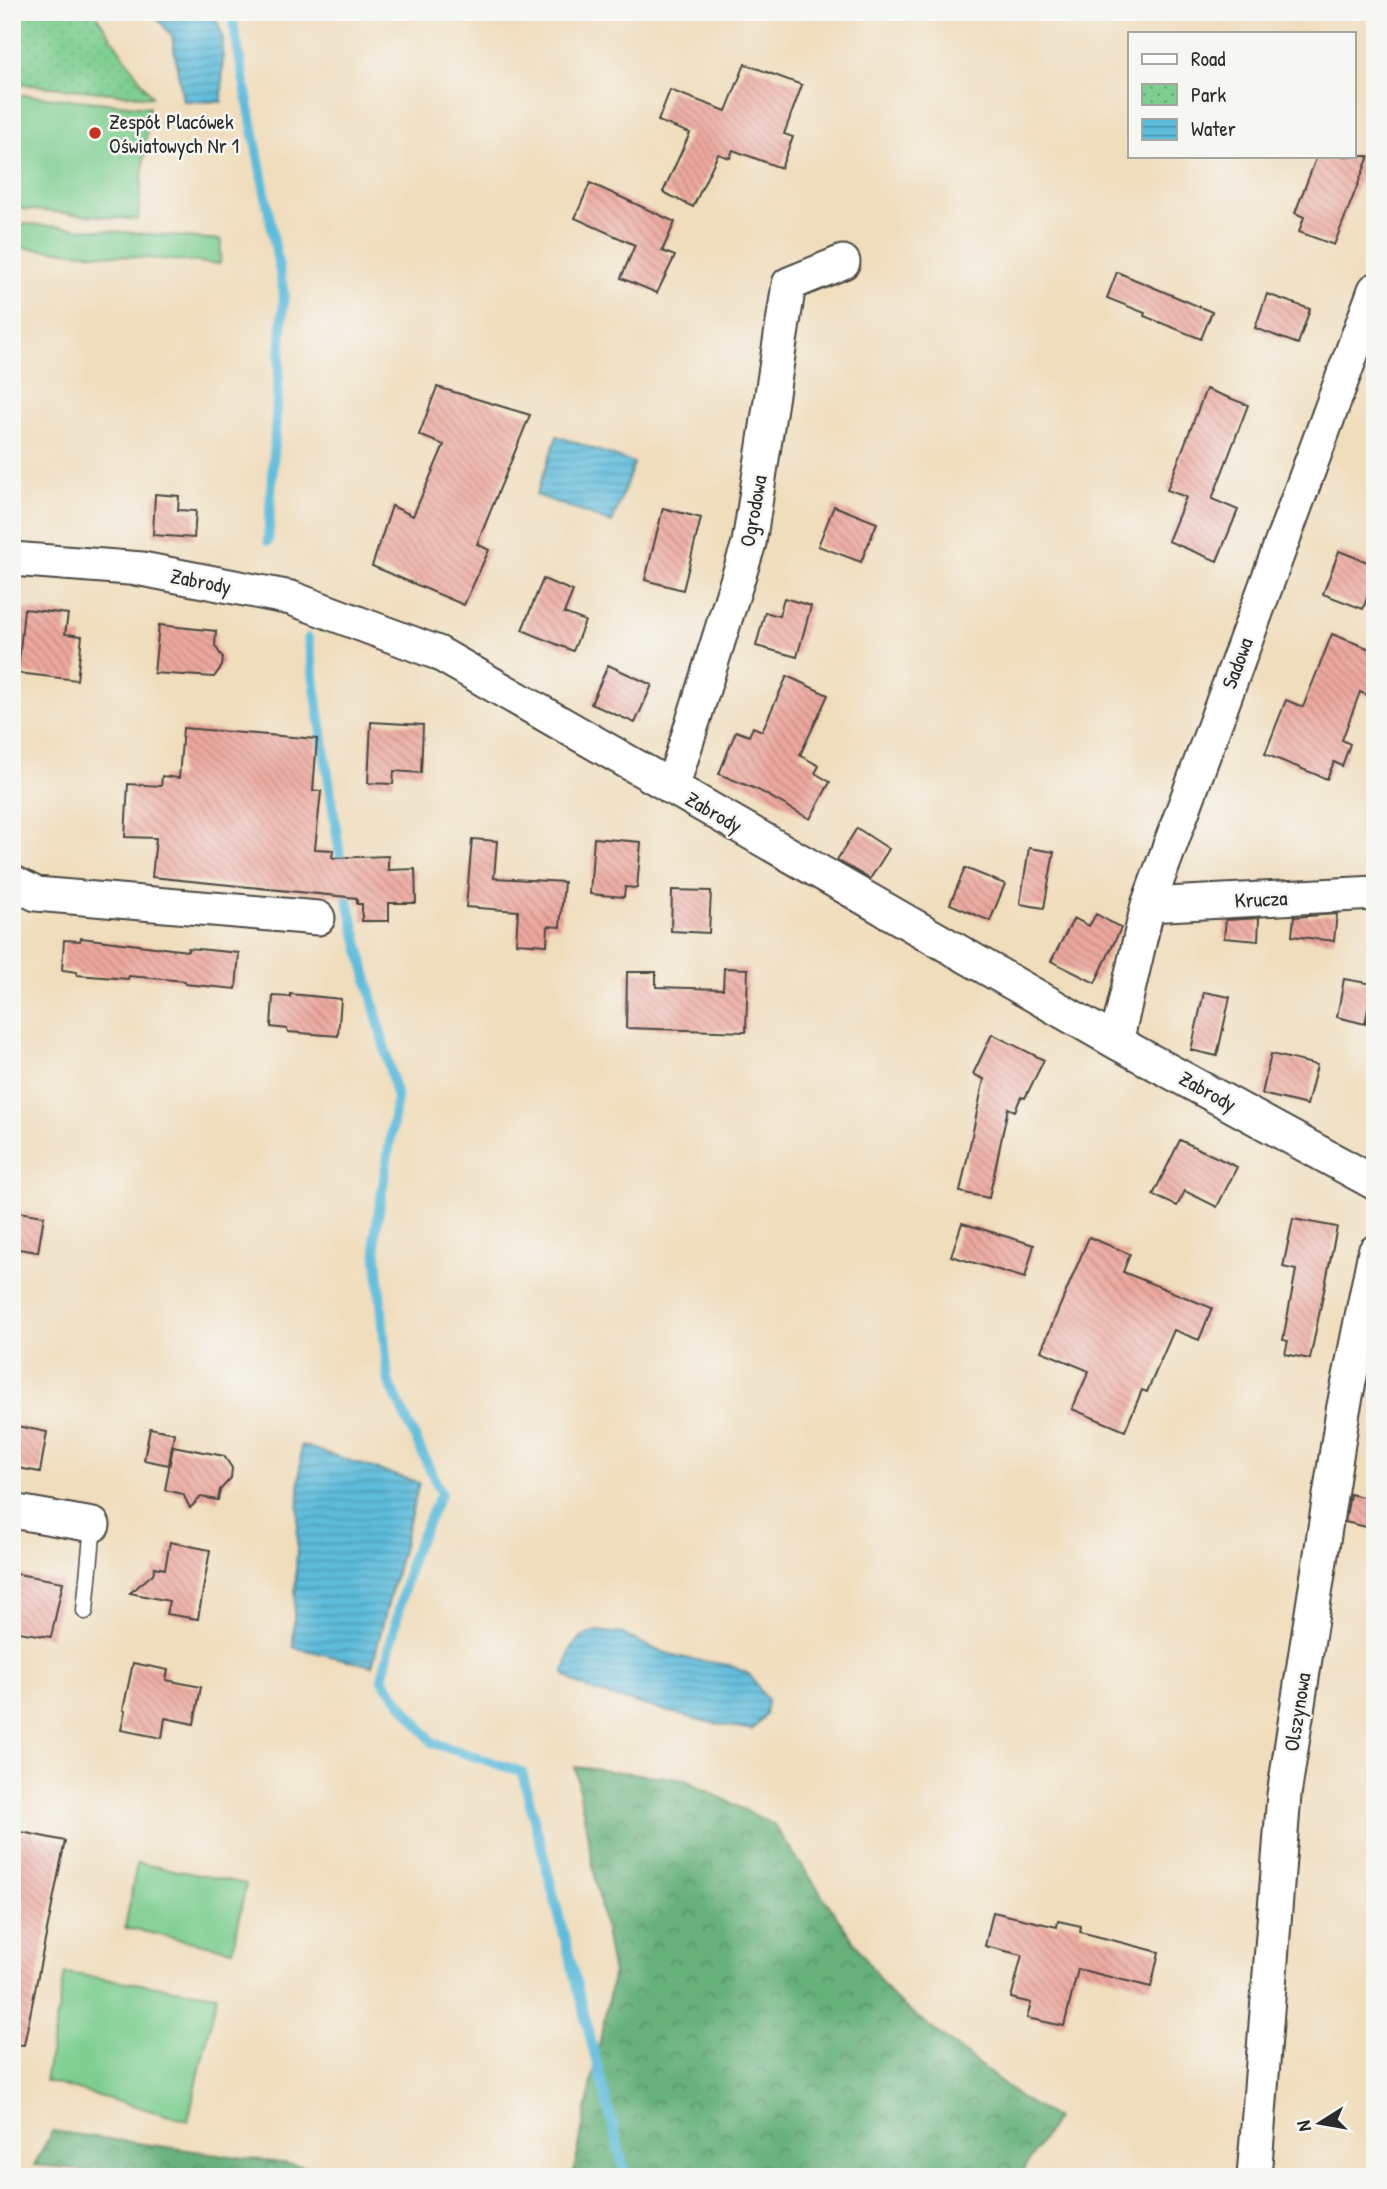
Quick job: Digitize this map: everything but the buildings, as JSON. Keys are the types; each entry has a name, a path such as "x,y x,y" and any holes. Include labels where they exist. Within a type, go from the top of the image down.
{"street":[{"name":"Ogrodowa","path":"672,788 749,543 789,284 843,262"},
{"name":"Sadowa","path":"1116,1041 1148,905 1375,290"},
{"name":"Zabrody","path":"12,559 142,569 292,598 438,653 1116,1041 1375,1183"},
{"path":"12,882 36,894 318,918"},
{"name":"Krucza","path":"1148,905 1375,893"},
{"name":"Olszynowa","path":"1254,2177 1284,1795 1343,1411 1375,1252"},
{"path":"12,1511 93,1525"}],"lane":[{"path":"85,1611 93,1525"}],"green space":[{"path":"12,12 98,12 98,18 152,97 12,83"},
{"path":"12,94 149,107 138,220 12,208"},
{"path":"12,223 221,240 220,264 12,247"},
{"path":"575,1767 684,1779 774,1825 892,1997 1024,2100 1056,2118 1019,2177 573,2177 613,1975"},
{"path":"137,1863 246,1884 233,1950 125,1928"},
{"path":"65,1973 217,1995 188,2121 45,2081"},
{"path":"52,2131 381,2177 107,2177 76,2169 34,2165"}],"water":[{"path":"152,12 214,12 223,38 222,102 183,101 172,36"},
{"path":"557,436 634,463 612,523 536,495"},
{"path":"301,1445 419,1483 372,1666 293,1647"},
{"path":"597,1631 622,1634 659,1651 729,1665 749,1674 767,1700 765,1715 752,1730 707,1722 595,1692 577,1684 564,1674 570,1652 582,1638"}],"waterway":[{"path":"231,12 284,294 268,541"},
{"path":"308,638 342,870"},
{"path":"344,885 397,1098 375,1235 388,1380 441,1493 412,1556 382,1679 433,1743 522,1772 626,2177"}],"place":[{"name":"Zespół Placówek Oświatowych Nr 1","path":"95,133"}]}
